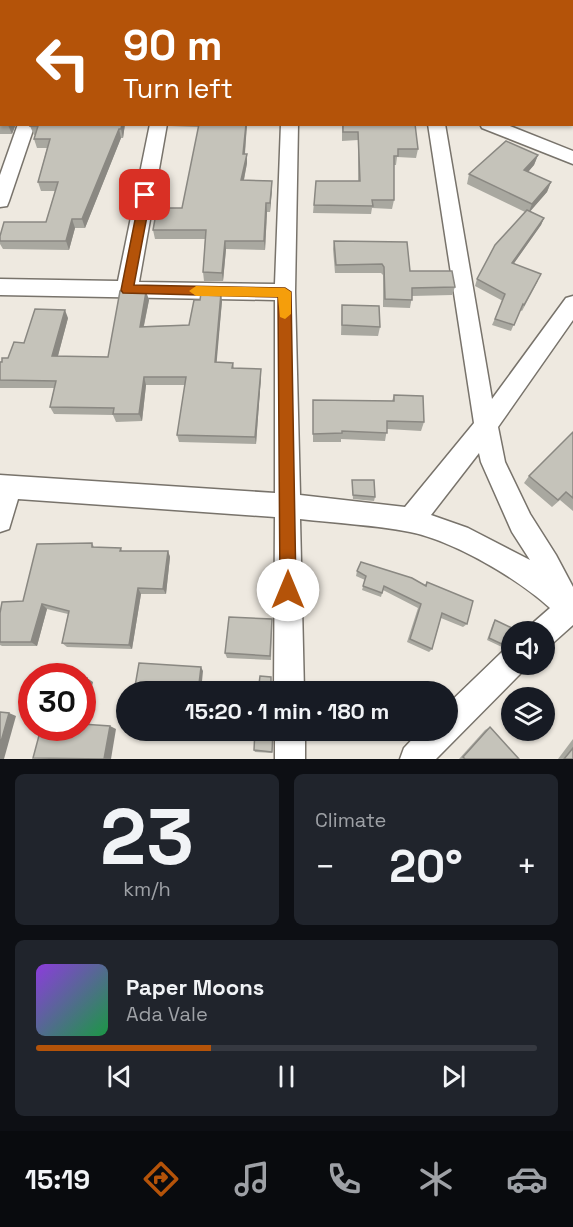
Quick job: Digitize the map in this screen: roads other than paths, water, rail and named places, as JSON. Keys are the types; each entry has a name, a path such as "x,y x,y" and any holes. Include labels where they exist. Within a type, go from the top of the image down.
{"street":[{"path":"0,201 26,126"},
{"path":"127,290 159,126"},
{"path":"290,126 285,292 290,681"},
{"path":"436,126 485,427 493,462 521,523 572,610"},
{"path":"493,126 573,158"},
{"path":"0,287 285,292"},
{"path":"411,520 485,427 573,304"},
{"path":"0,520 4,486 288,506 411,520 459,537 504,560 541,582 572,610"},
{"path":"555,623 572,610"},
{"path":"458,715 501,673"},
{"path":"290,741 290,759"},
{"path":"415,759 432,741"}]}
